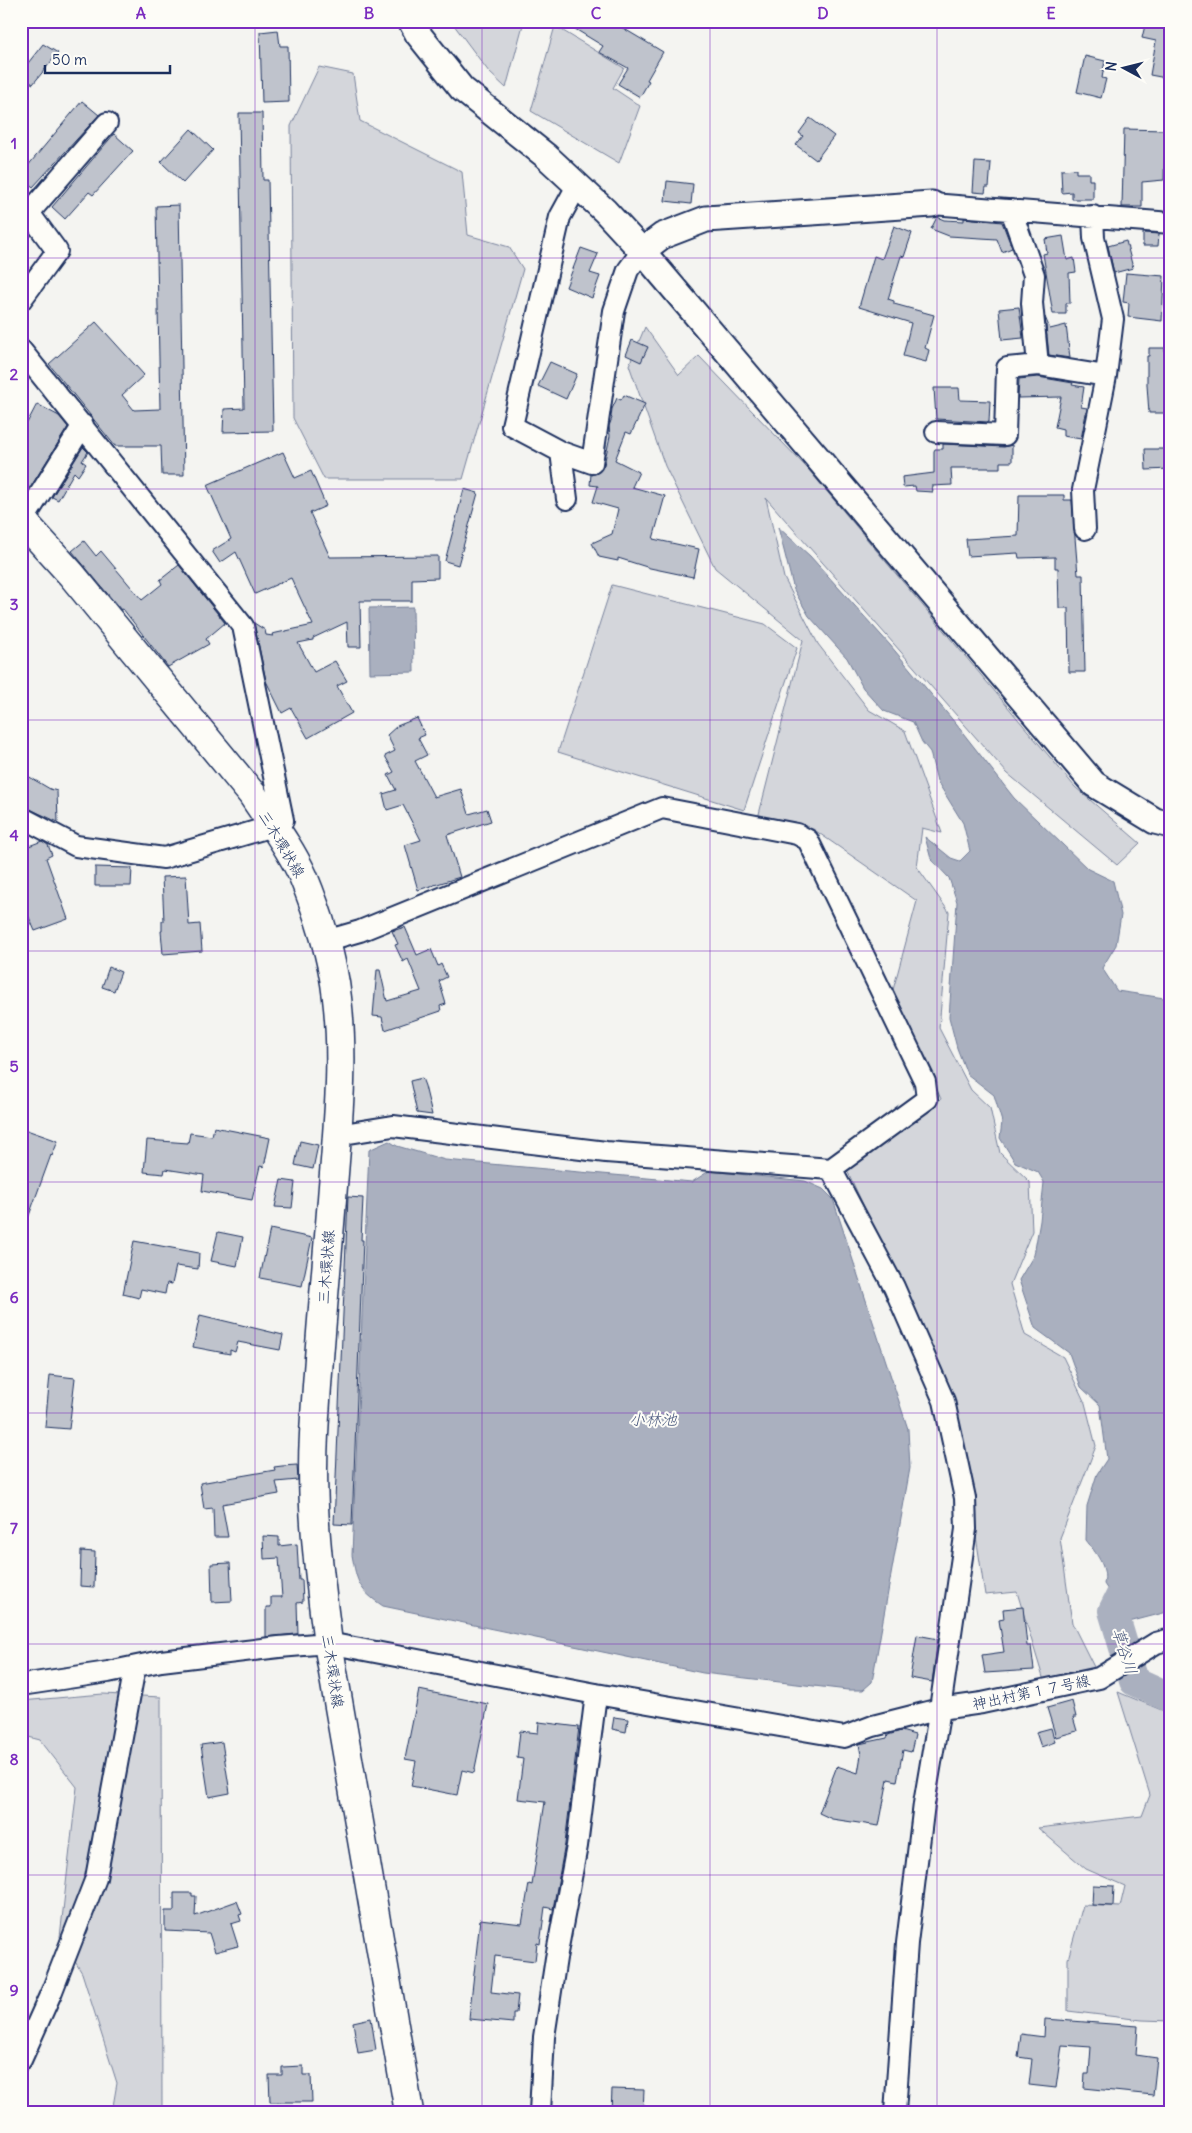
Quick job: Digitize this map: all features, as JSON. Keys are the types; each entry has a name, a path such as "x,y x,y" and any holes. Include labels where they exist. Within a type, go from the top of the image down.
{"main road":[{"name":"三木環状線","path":"22,520 70,574 252,794 302,875 325,941 337,997 340,1056 314,1437 315,1522 319,1576 328,1644 409,2112"}],"street":[{"path":"411,21 418,34 462,89 546,156 605,211 642,251 1094,784 1155,821 1171,825"},
{"path":"21,300 58,251 25,208 108,123"},
{"path":"578,186 560,217 512,426 561,452 592,463 614,311 628,270 642,251 662,236 706,219 932,204 1171,223"},
{"path":"1012,210 1034,275 1032,303 1038,365"},
{"path":"1085,529 1083,490 1106,376 1113,319 1094,238 1093,216"},
{"path":"21,350 243,626 283,820 273,826 164,858 76,846 21,816"},
{"path":"936,432 1005,435 1007,368 1038,365 1106,376"},
{"path":"22,520 83,425"},
{"path":"561,452 566,500"},
{"path":"325,941 360,931 662,808 796,834 808,840 925,1082 927,1099 831,1170 606,1152 393,1126 336,1135"},
{"path":"831,1170 894,1286 944,1401 965,1498 966,1528 940,1709 924,1804 906,1943 895,2112"},
{"name":"神出村第１７号線","path":"21,1685 222,1653 328,1644 596,1694 844,1737 873,1726 940,1709 982,1703 1099,1678 1156,1643 1171,1639"},
{"path":"21,2060 52,1991 96,1878 136,1666"},
{"path":"540,2112 544,2037 556,1958 577,1846 596,1694"}],"shaded area":[{"path":"451,21 524,21 506,88 489,72"},
{"path":"555,26 624,68 613,88 640,106 619,163 531,111"},
{"path":"319,67 353,74 360,121 462,172 468,235 509,247 523,269 463,479 324,479 293,418 291,126"},
{"path":"645,327 679,375 699,356 808,469 1075,787 1140,843 1117,865 1007,773 766,498 784,578 818,644 869,710 905,731 942,833 922,828 917,867 949,912 939,1028 971,1090 990,1108 1000,1153 1030,1182 1032,1231 1010,1284 1025,1335 1063,1357 1085,1403 1096,1446 1060,1538 1072,1623 1095,1669 1044,1681 1017,1592 985,1595 956,1405 846,1168 941,1099 893,990 917,901 813,829 758,818 803,640 715,568 665,466 629,365"},
{"path":"612,585 765,624 797,648 744,810 558,752"},
{"path":"1118,1692 1171,1714 1171,2021 1142,2020 1068,2011 1068,1959 1083,1905 1120,1907 1125,1886 1086,1869 1038,1828 1142,1816 1150,1795"},
{"path":"103,1694 161,1697 162,2112 112,2112 117,2083 82,1973 60,1937 77,1787 40,1740 21,1735 21,1701"}],"water":[{"path":"778,527 810,556 890,645 956,724 1014,798 1088,869 1113,881 1121,915 1116,945 1102,968 1117,991 1171,999 1171,1611 1129,1622 1104,1584 1103,1566 1086,1540 1087,1506 1097,1474 1107,1459 1100,1405 1081,1387 1069,1353 1035,1328 1019,1280 1034,1255 1044,1182 1038,1172 1015,1162 1000,1138 1002,1122 994,1095 967,1074 957,1048 949,1017 957,902 949,878 931,859 925,837 951,858 960,861 970,851 963,823 937,781 930,752 922,742 913,722 884,711 863,688 847,658 809,616 794,590"},
{"path":"413,607 414,672 370,673 369,608"},
{"name":"小林池","path":"389,1141 397,1146 445,1160 692,1182 709,1171 805,1181 823,1189 833,1199 908,1429 910,1468 872,1682 863,1690 848,1690 703,1673 383,1606 364,1590 360,1585 352,1555 369,1150"}],"building":[{"path":"562,21 611,21 663,52 647,80 649,81 640,97 618,84 628,68 599,52 603,46"},
{"path":"1146,21 1171,21 1171,79 1150,75 1156,41 1142,38"},
{"path":"278,30 280,46 288,46 289,102 262,103 260,32"},
{"path":"43,44 58,53 33,84 21,77 21,72"},
{"path":"1085,56 1105,61 1102,78 1106,79 1101,98 1077,92"},
{"path":"82,101 99,115 33,187 21,177 21,174"},
{"path":"239,113 262,113 263,180 268,180 273,431 223,432 224,409 244,408"},
{"path":"810,118 834,136 816,160 796,145 803,136 799,133"},
{"path":"191,129 213,150 183,183 161,162"},
{"path":"1124,129 1165,130 1164,180 1142,182 1142,207 1122,207"},
{"path":"114,134 133,151 93,195 89,192 65,219 52,207"},
{"path":"975,162 991,163 989,187 986,187 985,193 973,192"},
{"path":"1076,169 1076,173 1089,173 1089,180 1093,180 1093,199 1072,199 1072,192 1062,193 1061,170"},
{"path":"667,181 693,184 691,204 665,201"},
{"path":"179,205 184,475 162,475 161,446 115,446 49,364 96,322 144,375 122,395 134,410 160,409 156,206"},
{"path":"937,217 944,220 964,221 964,218 1002,222 1012,248 1002,252 997,239 949,236 931,229"},
{"path":"894,226 912,233 904,257 901,256 888,299 894,301 894,304 934,315 925,348 929,350 926,362 903,356 911,323 859,307 874,256 882,259"},
{"path":"1143,233 1159,234 1158,246 1143,246"},
{"path":"1063,236 1067,260 1074,258 1076,272 1069,273 1070,303 1066,303 1066,314 1053,314 1043,254 1047,253 1045,239"},
{"path":"1126,241 1133,268 1114,273 1108,246"},
{"path":"581,248 598,254 590,273 600,276 592,298 566,287"},
{"path":"1126,273 1164,276 1162,321 1128,317 1129,303 1123,302"},
{"path":"1019,307 1023,338 1002,340 999,309"},
{"path":"1045,317 1050,329 1066,325 1070,358 1049,355"},
{"path":"632,340 648,347 641,362 626,355"},
{"path":"1149,348 1165,348 1165,374 1167,374 1167,392 1171,392 1171,413 1149,413 1147,356 1149,356"},
{"path":"550,362 577,374 566,399 538,386"},
{"path":"1038,377 1073,383 1072,385 1084,387 1081,407 1087,408 1081,439 1063,436 1063,429 1055,427 1061,397 1018,398 1019,379"},
{"path":"934,388 959,388 960,400 990,401 989,422 936,419"},
{"path":"624,395 645,404 631,434 626,432 615,460 639,472 632,487 665,496 653,539 699,549 693,577 650,568 618,558 618,561 599,557 592,543 612,534 618,509 593,502 598,486 590,485 591,474 600,471 604,465 610,436 609,426 612,418 612,409 617,398 621,400"},
{"path":"37,404 59,416 68,427 30,488 21,483 21,422 27,423"},
{"path":"943,444 1004,447 1012,445 1012,462 1000,462 1000,468 951,468 952,485 932,486 933,492 916,491 915,486 903,487 902,477 934,473 934,451 935,449 943,449"},
{"path":"83,447 88,452 82,461 86,464 78,476 74,472 58,500 52,497"},
{"path":"1145,449 1171,449 1171,469 1146,470"},
{"path":"283,452 295,478 311,471 326,506 310,513 330,557 438,556 438,578 412,579 412,601 360,601 361,647 348,647 347,622 313,638 313,640 298,643 314,672 335,661 347,681 337,686 352,713 308,738 291,708 282,713 266,681 254,623 265,630 266,635 273,636 272,634 313,625 291,578 255,594 236,552 220,563 212,551 231,539 207,485"},
{"path":"464,489 478,493 458,565 445,561"},
{"path":"1019,495 1064,495 1064,500 1072,500 1078,575 1083,575 1085,672 1069,672 1068,608 1059,608 1058,568 1055,568 1055,557 1019,558 1018,553 968,556 966,539 1018,536"},
{"path":"84,541 96,556 101,551 142,600 162,584 160,580 179,565 225,623 206,639 209,644 168,667 123,609 121,610 72,551"},
{"path":"417,718 425,735 418,738 427,755 415,761 434,797 461,789 469,814 487,809 491,821 447,835 460,877 418,890 405,845 421,840 403,805 387,810 383,794 396,790 388,775 394,772 385,756 395,751 387,735 397,726"},
{"path":"21,772 57,791 58,822 21,805"},
{"path":"42,841 48,845 52,855 46,858 68,919 35,931 21,899 21,893 26,892 21,879 21,849"},
{"path":"95,867 132,868 131,886 95,886"},
{"path":"186,876 189,925 200,924 202,951 163,954 161,931 162,921 164,921 162,877"},
{"path":"405,927 417,955 431,949 438,966 441,964 447,977 439,981 446,1004 440,1006 441,1011 385,1030 382,1017 373,1016 377,970 380,970 387,1001 421,991 408,959 403,962 395,945 398,944 392,931"},
{"path":"109,967 121,972 114,991 102,987"},
{"path":"422,1078 432,1115 417,1113 410,1081"},
{"path":"214,1127 270,1138 264,1167 260,1166 252,1200 202,1191 204,1175 165,1169 164,1174 144,1172 147,1140 188,1143 190,1133 212,1136"},
{"path":"21,1128 58,1141 51,1155 23,1232 21,1232"},
{"path":"300,1141 318,1145 313,1169 295,1165"},
{"path":"281,1180 295,1182 292,1208 275,1207"},
{"path":"348,1197 363,1198 352,1525 334,1524"},
{"path":"270,1229 312,1238 302,1286 260,1278"},
{"path":"218,1232 243,1237 237,1266 211,1261"},
{"path":"134,1241 199,1253 198,1269 176,1266 172,1284 167,1283 165,1294 141,1289 139,1298 123,1294"},
{"path":"200,1315 283,1335 280,1350 238,1342 235,1352 230,1350 230,1354 193,1347"},
{"path":"50,1375 75,1378 69,1429 45,1427"},
{"path":"297,1465 298,1480 276,1482 279,1494 222,1504 228,1537 214,1537 213,1508 204,1509 200,1483 275,1470 274,1467"},
{"path":"263,1536 279,1537 279,1546 297,1544 299,1580 302,1580 303,1602 297,1603 298,1634 266,1637 266,1607 271,1607 271,1597 282,1597 279,1558 264,1559"},
{"path":"81,1551 95,1552 94,1587 80,1586"},
{"path":"230,1563 232,1601 212,1602 211,1564"},
{"path":"1023,1607 1027,1646 1031,1646 1034,1670 985,1673 982,1655 1004,1652 999,1620 1004,1619 1003,1609"},
{"path":"917,1635 938,1639 932,1682 910,1678"},
{"path":"419,1690 488,1704 474,1773 462,1770 457,1795 411,1786 416,1761 405,1759"},
{"path":"1072,1701 1076,1717 1073,1717 1077,1731 1056,1737 1047,1708"},
{"path":"614,1717 628,1719 626,1732 612,1729"},
{"path":"539,1722 579,1727 565,1844 553,1909 545,1907 540,1944 537,1943 535,1961 495,1956 491,1992 518,1995 516,2013 513,2013 513,2023 469,2019 480,1919 522,1924 529,1884 532,1885 545,1802 518,1799 523,1759 517,1758 520,1731 538,1733"},
{"path":"1051,1728 1055,1742 1041,1747 1036,1732"},
{"path":"901,1731 915,1735 911,1752 903,1750 897,1781 888,1779 879,1826 832,1819 819,1813 837,1766 858,1773 861,1755 859,1744 887,1738 888,1735"},
{"path":"222,1742 230,1793 209,1797 201,1745"},
{"path":"1093,1885 1114,1886 1113,1906 1092,1905"},
{"path":"174,1893 192,1893 192,1896 196,1896 195,1916 237,1901 242,1914 239,1915 241,1921 231,1924 238,1946 215,1952 209,1933 165,1931 165,1911 174,1911"},
{"path":"371,2018 376,2050 358,2053 353,2022"},
{"path":"1045,2019 1138,2026 1136,2055 1157,2058 1153,2095 1084,2088 1085,2074 1089,2074 1091,2047 1062,2045 1056,2088 1029,2085 1032,2059 1018,2057 1021,2034 1044,2037"},
{"path":"303,2066 303,2075 311,2075 312,2102 270,2102 269,2075 282,2075 282,2067"},
{"path":"612,2089 644,2090 643,2111 611,2112"}],"waterway":[{"name":"草谷川","path":"1126,1585 1113,1611 1134,1681 1171,1698"}]}
